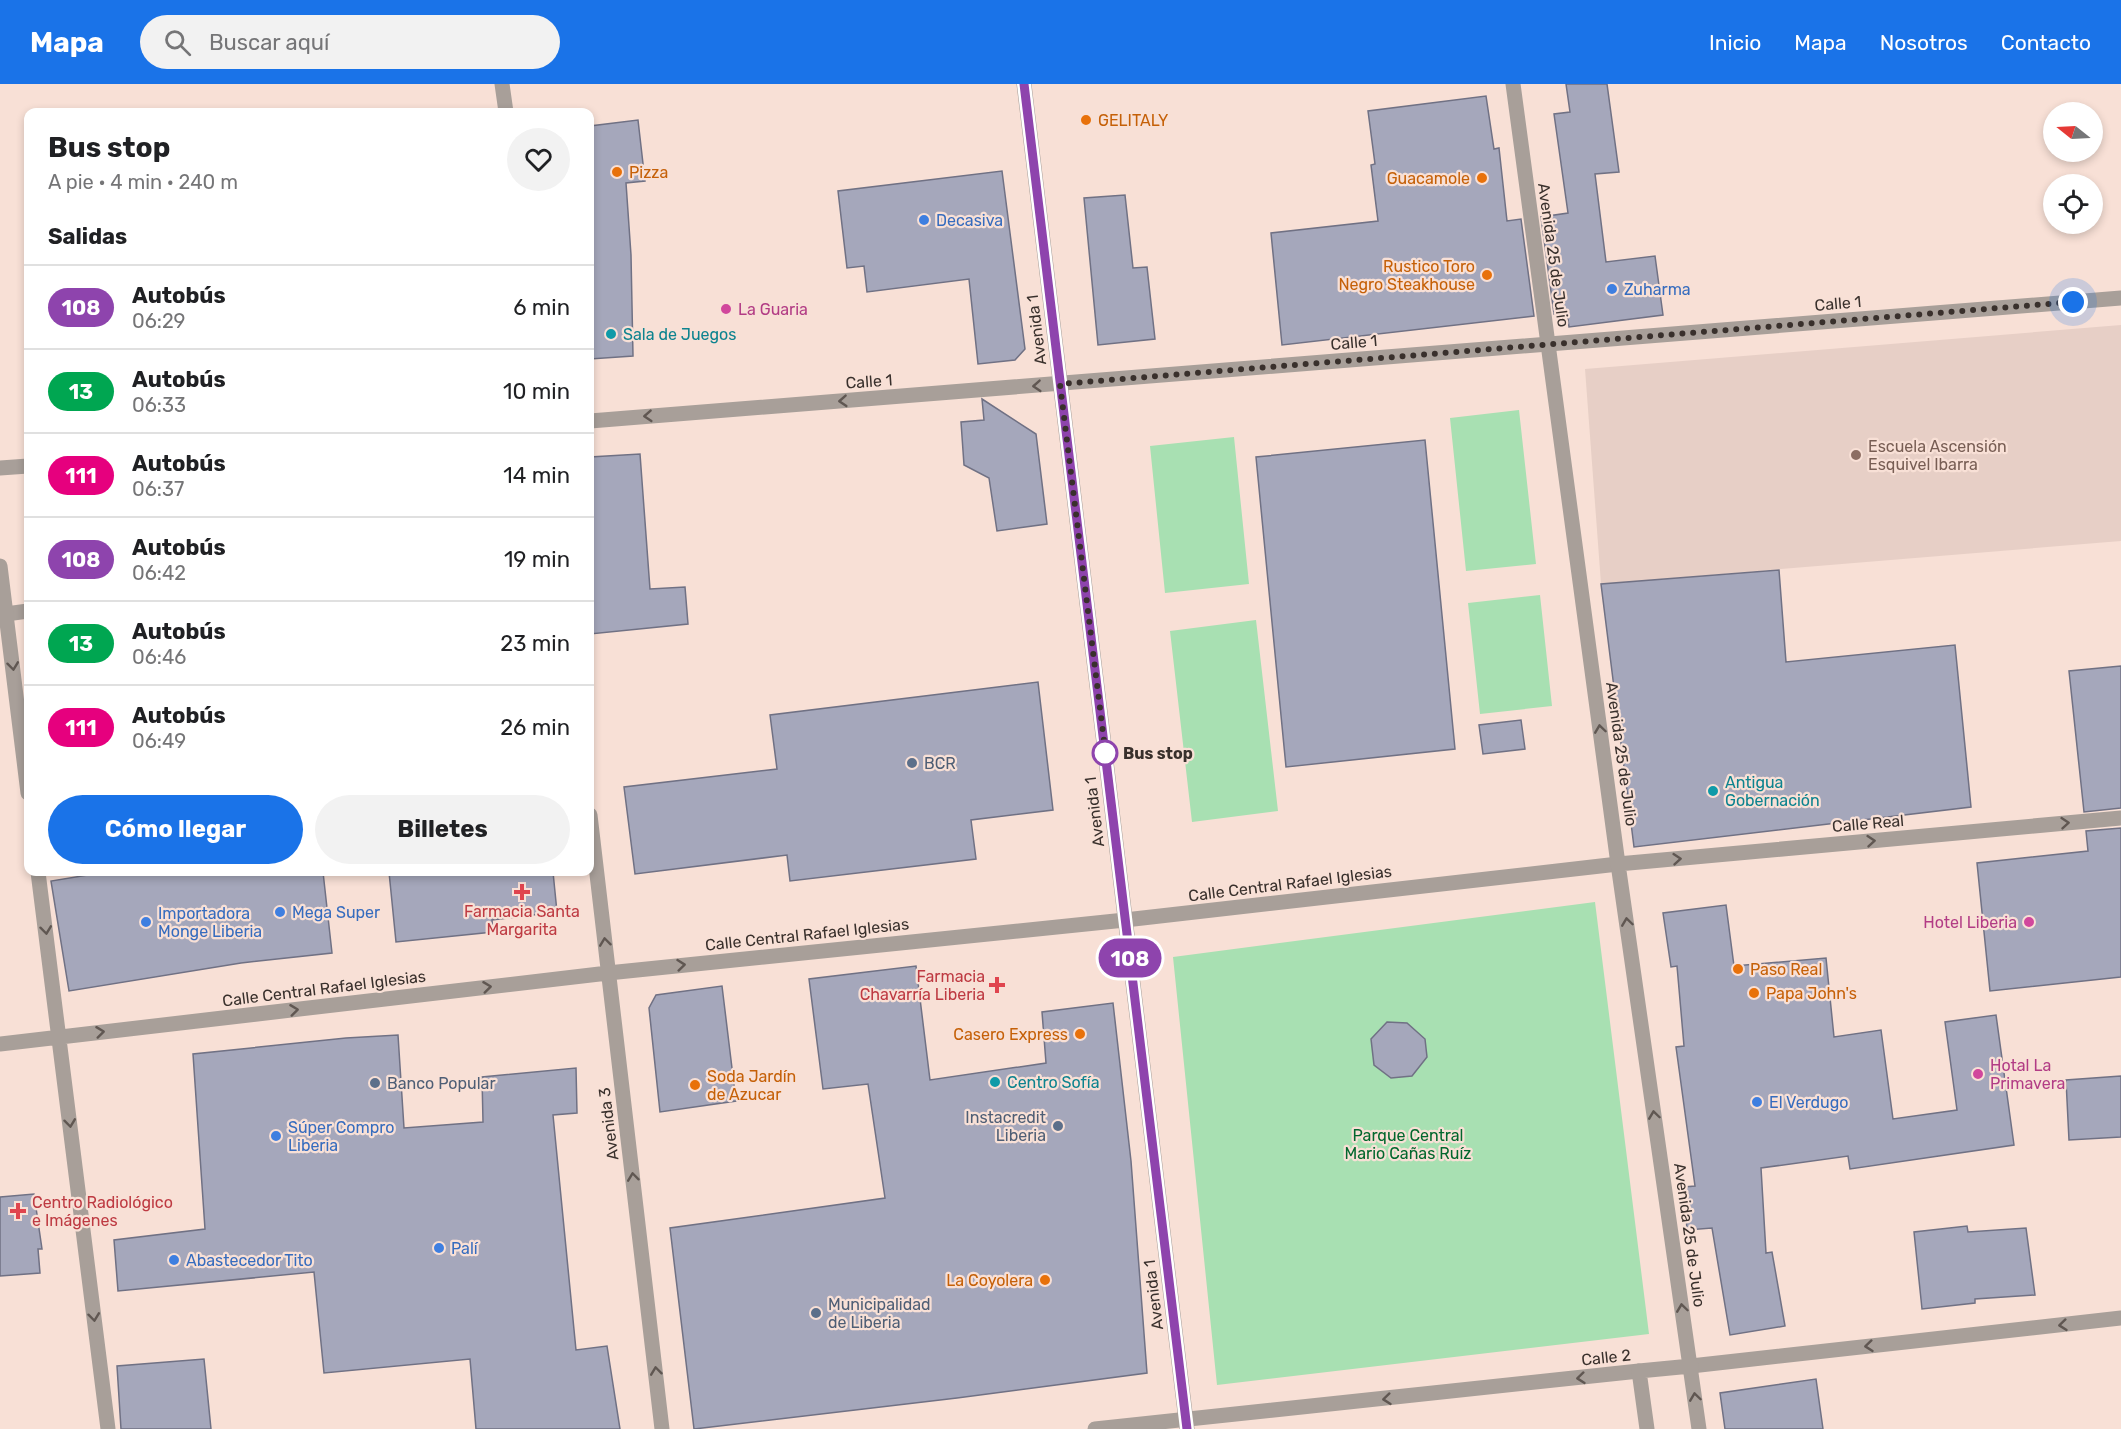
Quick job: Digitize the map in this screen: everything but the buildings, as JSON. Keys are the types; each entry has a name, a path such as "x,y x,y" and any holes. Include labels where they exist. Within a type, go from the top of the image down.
{"street":[{"path":"502,84 505,108"},
{"name":"Avenida 1","path":"1024,84 1186,1425"},
{"name":"Avenida 25 de Julio","path":"1513,84 1618,864 1699,1429"},
{"name":"Calle 1","path":"594,421 2121,298"},
{"path":"0,468 24,466"},
{"path":"0,566 24,760"},
{"path":"6,614 24,612"},
{"name":"Calle Real","path":"1618,864 2121,818"},
{"name":"Avenida 3","path":"594,850 662,1429"},
{"name":"Calle Central Rafael Iglesias","path":"0,1044 608,973 1125,921 1618,864"},
{"path":"39,876 108,1429"},
{"name":"Calle 2","path":"1095,1429 1186,1425 1639,1371 2121,1318"},
{"path":"1639,1371 1647,1429"}],"shaded area":[{"name":"Escuela Ascensión Esquivel Ibarra","path":"2121,325 2121,541 1601,584 1585,369"}],"green space":[{"path":"1519,410 1536,564 1466,571 1450,418"},
{"path":"1234,437 1249,584 1165,593 1150,446"},
{"path":"1540,595 1552,706 1480,714 1468,603"},
{"path":"1256,620 1278,811 1192,822 1170,631"},
{"name":"Parque Central Mario Cañas Ruíz","path":"1595,902 1649,1334 1217,1385 1173,957"}],"bus line":[{"name":"108","path":"1024,84 1187,1429"}],"place":[{"name":"GELITALY","path":"1086,120"},
{"name":"Pizza","path":"617,172"},
{"name":"Guacamole","path":"1482,178"},
{"name":"Decasiva","path":"924,220"},
{"name":"Rustico Toro Negro Steakhouse","path":"1487,275"},
{"name":"Zuharma","path":"1612,289"},
{"name":"La Guaria","path":"726,309"},
{"name":"Sala de Juegos","path":"611,334"},
{"name":"Escuela Ascensión Esquivel Ibarra","path":"1856,455"},
{"name":"Bus stop","path":"1105,753"},
{"name":"BCR","path":"912,763"},
{"name":"Antigua Gobernación","path":"1713,791"},
{"name":"Farmacia Santa Margarita","path":"522,892"},
{"name":"Mega Super","path":"280,912"},
{"name":"Importadora Monge Liberia","path":"146,922"},
{"name":"Hotel Liberia","path":"2029,922"},
{"name":"Paso Real","path":"1738,969"},
{"name":"Farmacia Chavarría Liberia","path":"997,985"},
{"name":"Papa John's","path":"1754,993"},
{"name":"Casero Express","path":"1080,1034"},
{"name":"Hotal La Primavera","path":"1978,1074"},
{"name":"Centro Sofía","path":"995,1082"},
{"name":"Banco Popular","path":"375,1083"},
{"name":"Soda Jardín de Azucar","path":"695,1085"},
{"name":"El Verdugo","path":"1757,1102"},
{"name":"Instacredit Liberia","path":"1058,1126"},
{"name":"Súper Compro Liberia","path":"276,1136"},
{"name":"Centro Radiológico e Imágenes","path":"18,1211"},
{"name":"Palí","path":"439,1248"},
{"name":"Abastecedor Tito","path":"174,1260"},
{"name":"La Coyolera","path":"1045,1280"},
{"name":"Municipalidad de Liberia","path":"816,1313"}],"route":[{"path":"1105,753 1106,757 1060,384 2073,302"}]}
